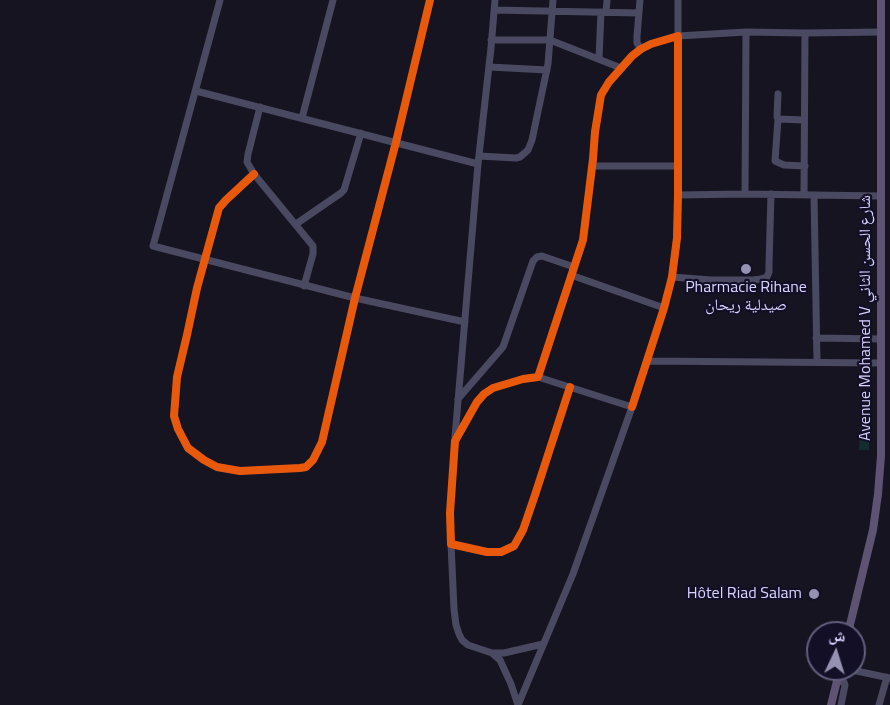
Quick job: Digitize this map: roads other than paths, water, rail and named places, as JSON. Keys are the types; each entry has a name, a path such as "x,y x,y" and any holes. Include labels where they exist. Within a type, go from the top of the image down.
{"main road":[{"name":"Avenue Mohamed V شارع الحسن الثاني","path":"852,621 873,530 882,442 880,196 885,99 881,0"},
{"path":"831,705 837,681"}],"street":[{"path":"220,0 153,246 355,298 465,322"},
{"path":"302,118 333,0"},
{"path":"254,174 219,208 197,288 177,378 174,416 188,448 217,467 240,471 306,467 313,460 322,442 355,298 430,0"},
{"path":"495,0 478,160 450,513 454,609 459,634 468,645 492,653 504,653 543,644"},
{"path":"196,91 361,134 478,160 520,157 528,150 532,141 547,70 553,0"},
{"path":"598,59 603,12 607,0"},
{"path":"640,0 638,43 641,49"},
{"path":"518,705 573,574 632,407 672,277 677,238 678,195 678,0"},
{"path":"494,10 639,13"},
{"path":"745,194 746,32"},
{"path":"538,376 585,229 601,95 604,88 632,56 641,49 664,39 678,36 746,32 881,32"},
{"path":"804,195 805,33"},
{"path":"491,40 550,40 621,68"},
{"path":"489,67 547,70"},
{"path":"778,94 775,161 784,165 805,166"},
{"path":"260,107 247,162 254,174 313,246 304,285"},
{"path":"778,119 804,120"},
{"path":"296,224 344,190 361,134"},
{"path":"592,166 678,166"},
{"path":"672,277 753,280 766,277 769,272 771,194"},
{"path":"678,195 880,196"},
{"path":"814,195 817,361"},
{"path":"458,399 503,347 533,261 542,256 574,267"},
{"path":"571,275 664,308"},
{"path":"816,338 881,339"},
{"path":"647,361 881,363"},
{"path":"455,441 484,394 493,388 538,376 632,407"},
{"path":"451,544 487,552 501,552 514,546 523,531 536,495 570,387"},
{"path":"492,653 500,660 518,705"},
{"path":"866,673 889,678 879,705"},
{"path":"837,681 844,682 846,685 841,705"}],"place":[{"name":"Pharmacie Rihane صيدلية ريحان","path":"746,269"},
{"name":"Hôtel Riad Salam","path":"814,594"}]}
